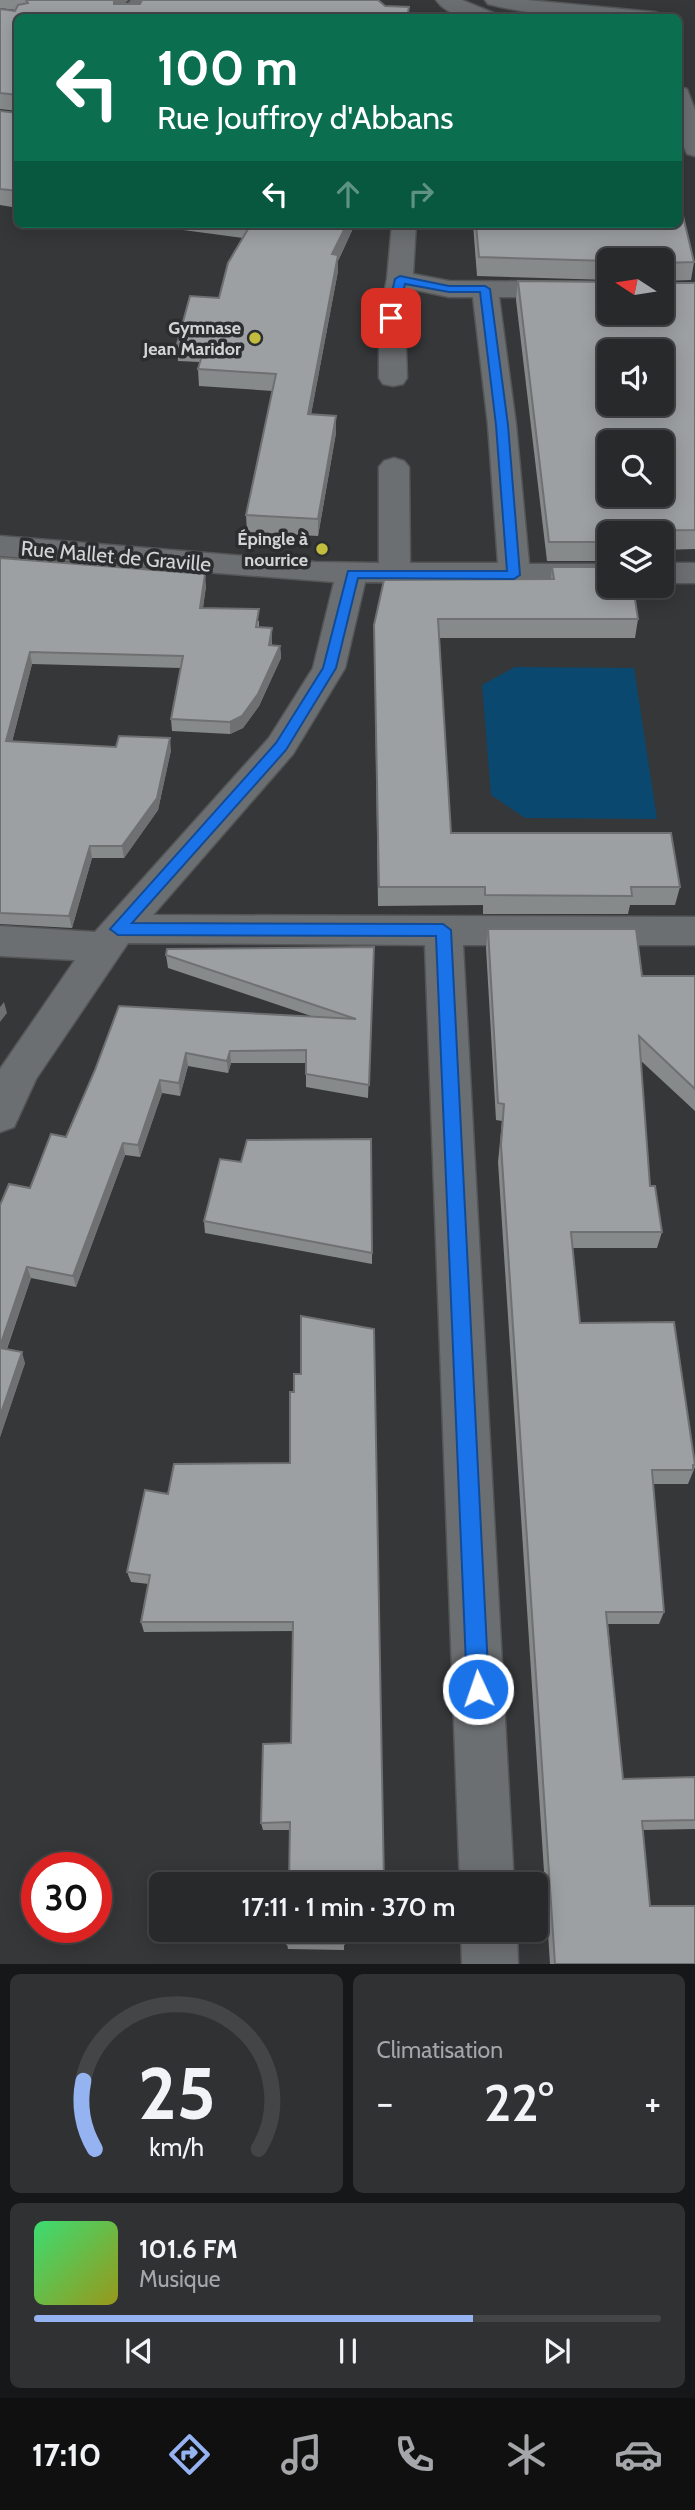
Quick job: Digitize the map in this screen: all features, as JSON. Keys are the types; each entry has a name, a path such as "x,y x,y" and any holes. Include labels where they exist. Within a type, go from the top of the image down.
{"street":[{"path":"130,14 142,0"},
{"path":"446,0 475,14"},
{"path":"495,0 603,14"},
{"path":"682,104 695,149"},
{"path":"393,379 391,318 400,279 404,228"},
{"path":"400,279 449,289 597,290"},
{"path":"485,289 502,425 514,575"},
{"path":"394,467 395,574"},
{"name":"Rue Mallet de Graville","path":"0,546 352,573 597,574"},
{"path":"0,1115 19,1071 112,938 281,746 329,668 352,573"},
{"path":"674,573 695,573"},
{"path":"443,930 486,1872"},
{"path":"0,941 443,930 695,931"},
{"path":"489,1942 490,1964"}],"shaded area":[{"path":"515,667 634,668 657,819 525,818 491,795 482,685"}],"building":[{"path":"26,0 114,0 114,4 140,4 142,0 378,0 385,6 409,7 408,14 14,14 14,95 0,93 0,9 15,11 18,5 28,3"},
{"path":"0,111 14,113 14,191 0,189"},
{"path":"682,212 694,262 674,263 674,248 597,248 597,261 479,257 476,228 682,228"},
{"path":"249,228 345,228 332,254 338,255 308,414 336,416 318,519 246,515 276,374 198,369 205,345 177,344 190,296 219,298 228,263"},
{"path":"518,281 597,282 597,326 674,326 674,283 695,283 695,530 674,530 674,521 597,521 597,542 549,542"},
{"path":"0,558 205,574 200,608 259,609 256,627 272,628 269,645 280,646 258,694 242,716 230,722 171,719 183,656 30,652 6,741 116,747 119,736 170,738 157,798 122,846 90,846 69,916 0,913"},
{"path":"552,567 597,567 597,598 635,598 638,619 438,619 451,833 671,833 680,887 631,887 632,896 485,895 485,887 379,887 374,625 384,580 554,579"},
{"path":"488,929 636,929 642,976 695,976 695,1089 639,1036 650,1186 655,1186 662,1232 571,1232 580,1323 674,1322 695,1465 693,1470 652,1470 664,1612 606,1612 623,1779 695,1777 695,1820 642,1821 650,1906 695,1906 695,1964 555,1964 501,1145 504,1104 498,1103"},
{"path":"374,947 369,1085 306,1074 306,1050 230,1051 227,1061 186,1053 179,1083 160,1080 138,1145 123,1143 73,1276 27,1267 0,1346 0,1205 9,1184 30,1188 51,1134 66,1137 119,1006 356,1019 166,955 167,949"},
{"path":"371,1139 372,1253 204,1221 220,1159 241,1162 247,1140"},
{"path":"301,1316 374,1329 384,1872 289,1872 290,1822 261,1823 263,1744 291,1743 293,1622 141,1622 150,1575 127,1572 145,1490 168,1494 174,1464 290,1463 290,1392 294,1392 294,1374 301,1374"},
{"path":"0,1348 22,1352 0,1416"},
{"path":"287,1942 344,1942 344,1944"}],"place":[{"name":"Gymnase Jean Maridor","path":"255,338"},
{"name":"Épingle à nourrice","path":"322,549"}],"route":[{"path":"391,318 400,279 449,289 485,289 502,425 514,575 352,573 329,668 281,746 118,929 443,930 478,1689"}]}
